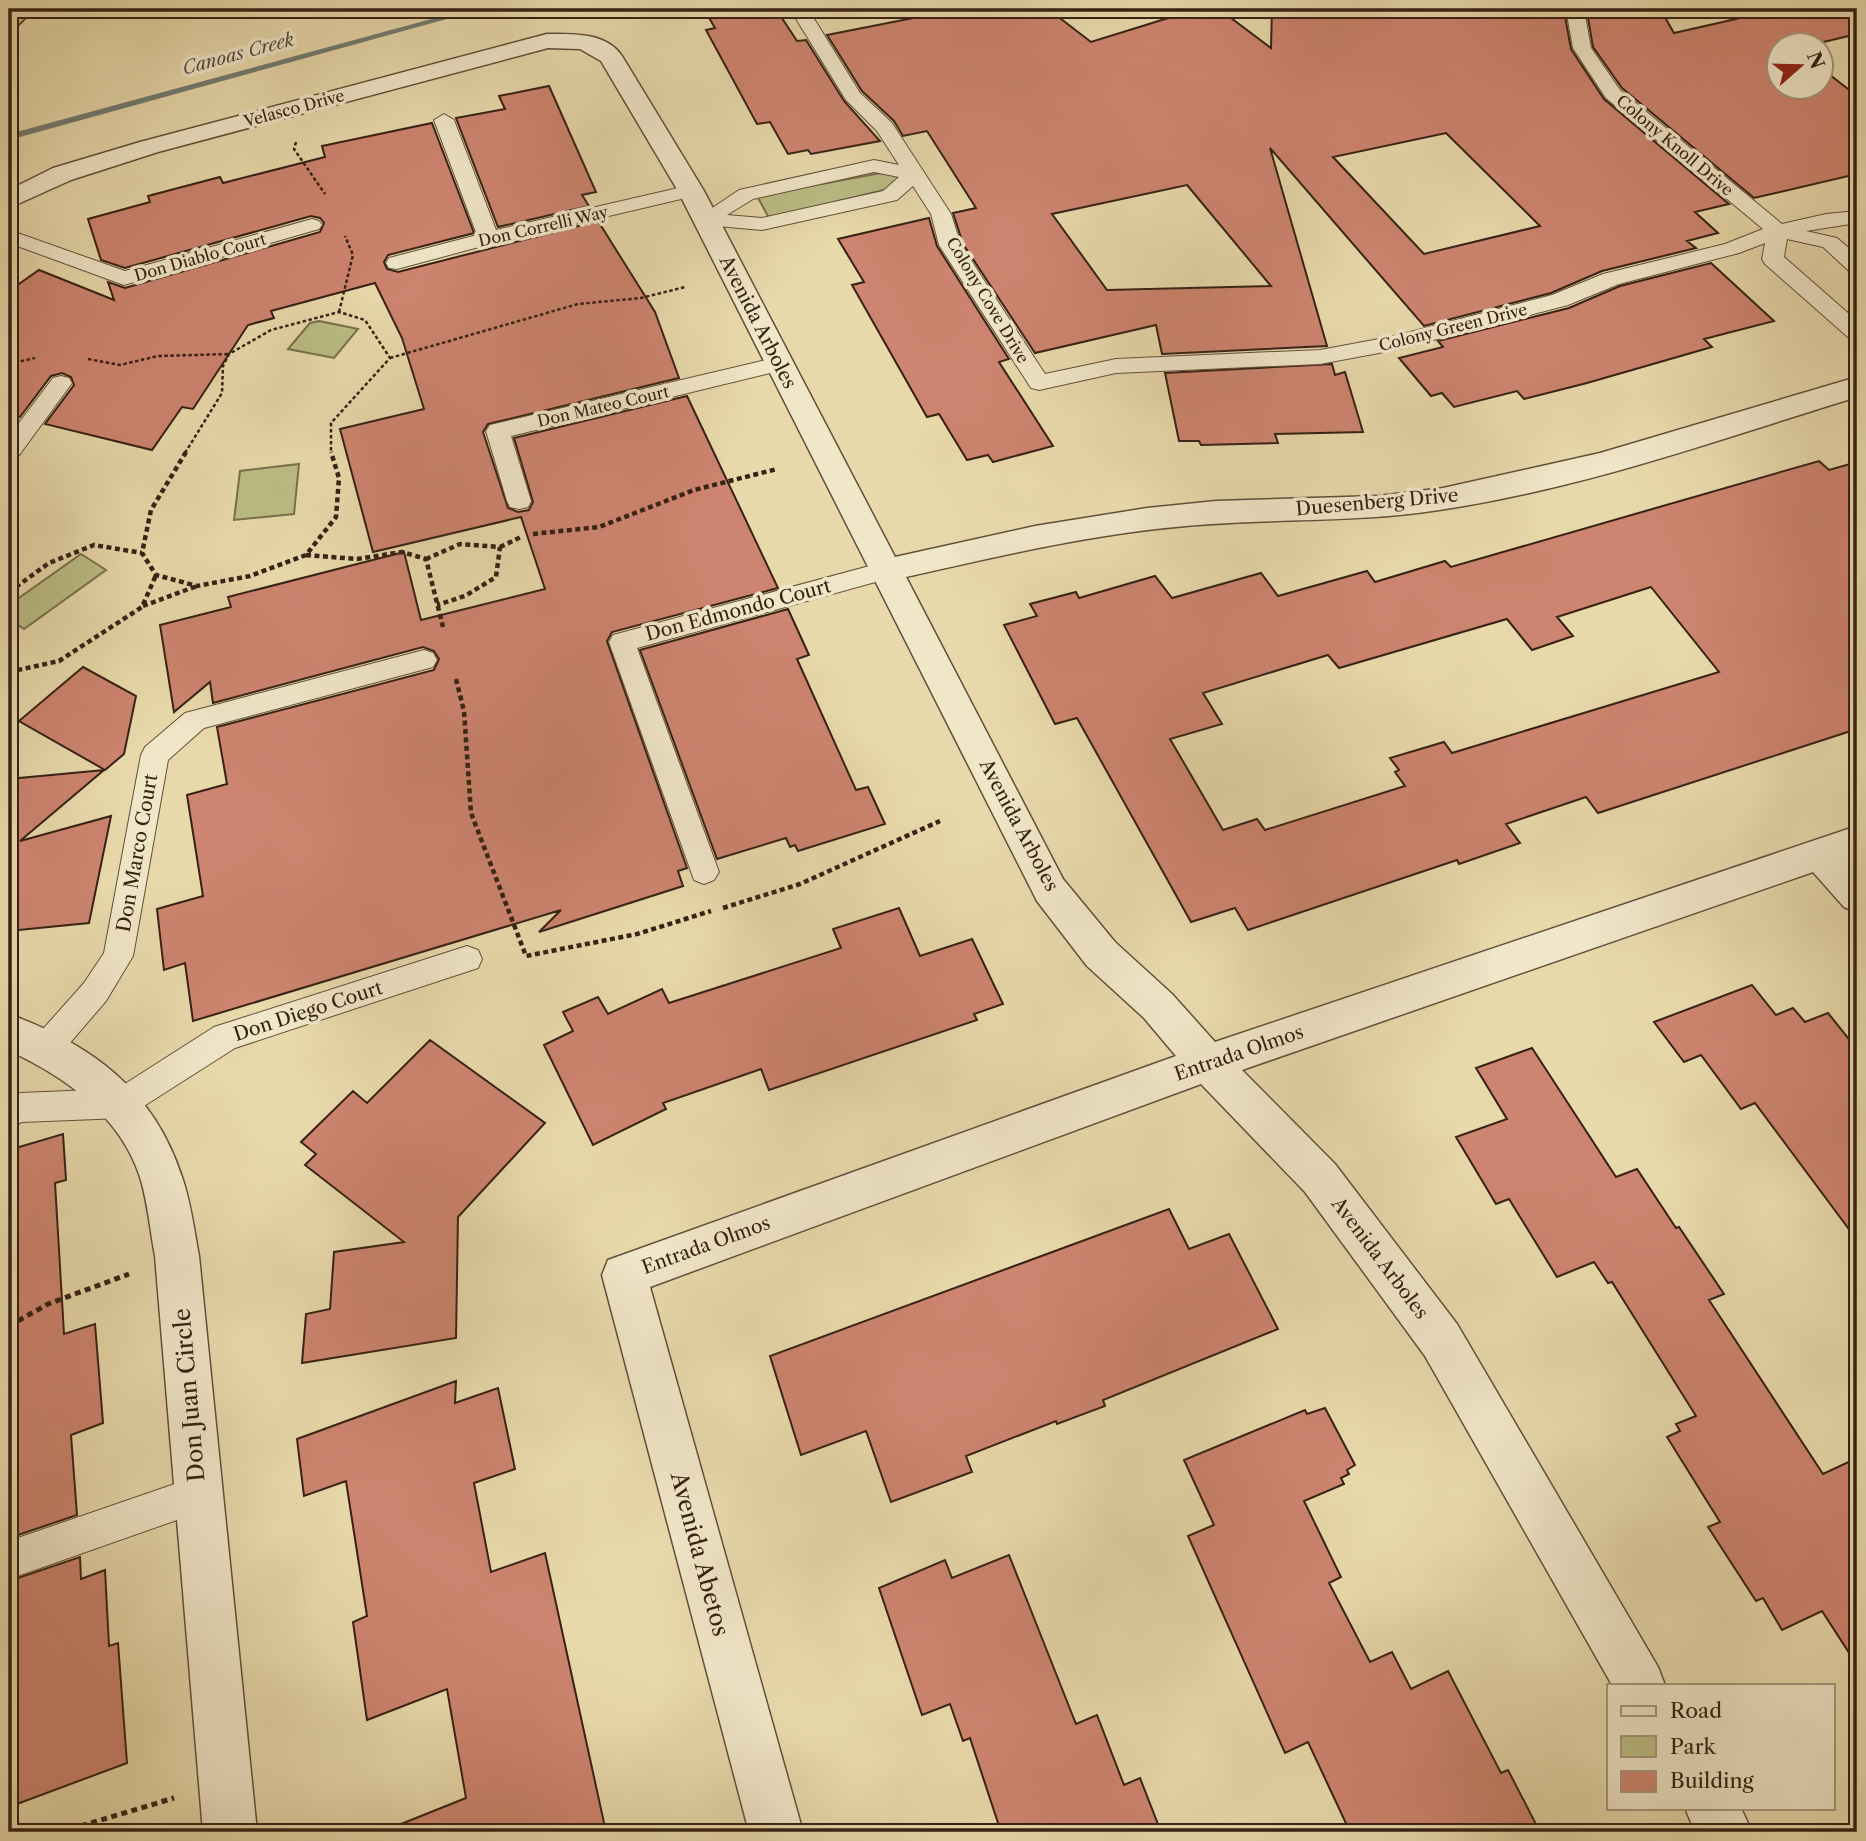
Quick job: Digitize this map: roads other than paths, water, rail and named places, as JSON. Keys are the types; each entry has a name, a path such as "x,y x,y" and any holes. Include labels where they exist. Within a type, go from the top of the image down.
{"highway":[{"path":"9,22 22,9"}],"street":[{"name":"Velasco Drive","path":"9,200 62,174 149,147 547,41 585,43"},
{"name":"Avenida Arboles","path":"585,43 610,56 698,205 888,570 1050,890 1101,954 1158,1006 1208,1063 1320,1178 1441,1340 1639,1684"},
{"name":"Duesenberg Drive","path":"888,570 1036,538 1184,514 1333,508 1441,499 1577,470 1857,387"},
{"name":"Entrada Olmos","path":"624,1275 1208,1063 1857,841"},
{"path":"1820,855 1857,896"},
{"name":"Don Juan Circle","path":"27,1040 85,1069 122,1103 158,1167 177,1256 230,1832"},
{"name":"Avenida Abetos","path":"624,1275 776,1832"},
{"path":"1712,1810 1725,1832"}],"lane":[{"name":"Colony Cove Drive","path":"799,9 853,96 885,127 941,214 950,245 1039,383"},
{"name":"Colony Knoll Drive","path":"1575,9 1582,48 1613,94 1778,231 1830,242 1857,265"},
{"path":"444,120 489,238"},
{"name":"Don Correlli Way","path":"397,263 489,238 698,205 874,166 915,174"},
{"name":"Don Correlli Way","path":"698,205 762,224 890,197 915,174"},
{"name":"Colony Green Drive","path":"1039,383 1116,366 1320,357 1395,343 1560,300 1611,279 1732,249 1778,231 1826,220 1857,218"},
{"name":"Don Diablo Court","path":"9,236 124,278 312,225"},
{"path":"1778,231 1773,258 1857,333"},
{"name":"Don Mateo Court","path":"519,500 498,431 779,364"},
{"path":"9,452 61,383"},
{"name":"Don Edmondo Court","path":"704,872 622,642 888,570"},
{"name":"Don Marco Court","path":"27,1040 95,992 118,956 155,755 195,720 424,660"},
{"name":"Don Diego Court","path":"122,1103 225,1037 467,959"},
{"path":"9,1113 20,1108 122,1103"},
{"path":"9,1560 198,1495"}],"waterway":[{"name":"Canoas Creek","path":"9,137 478,9"}]}
